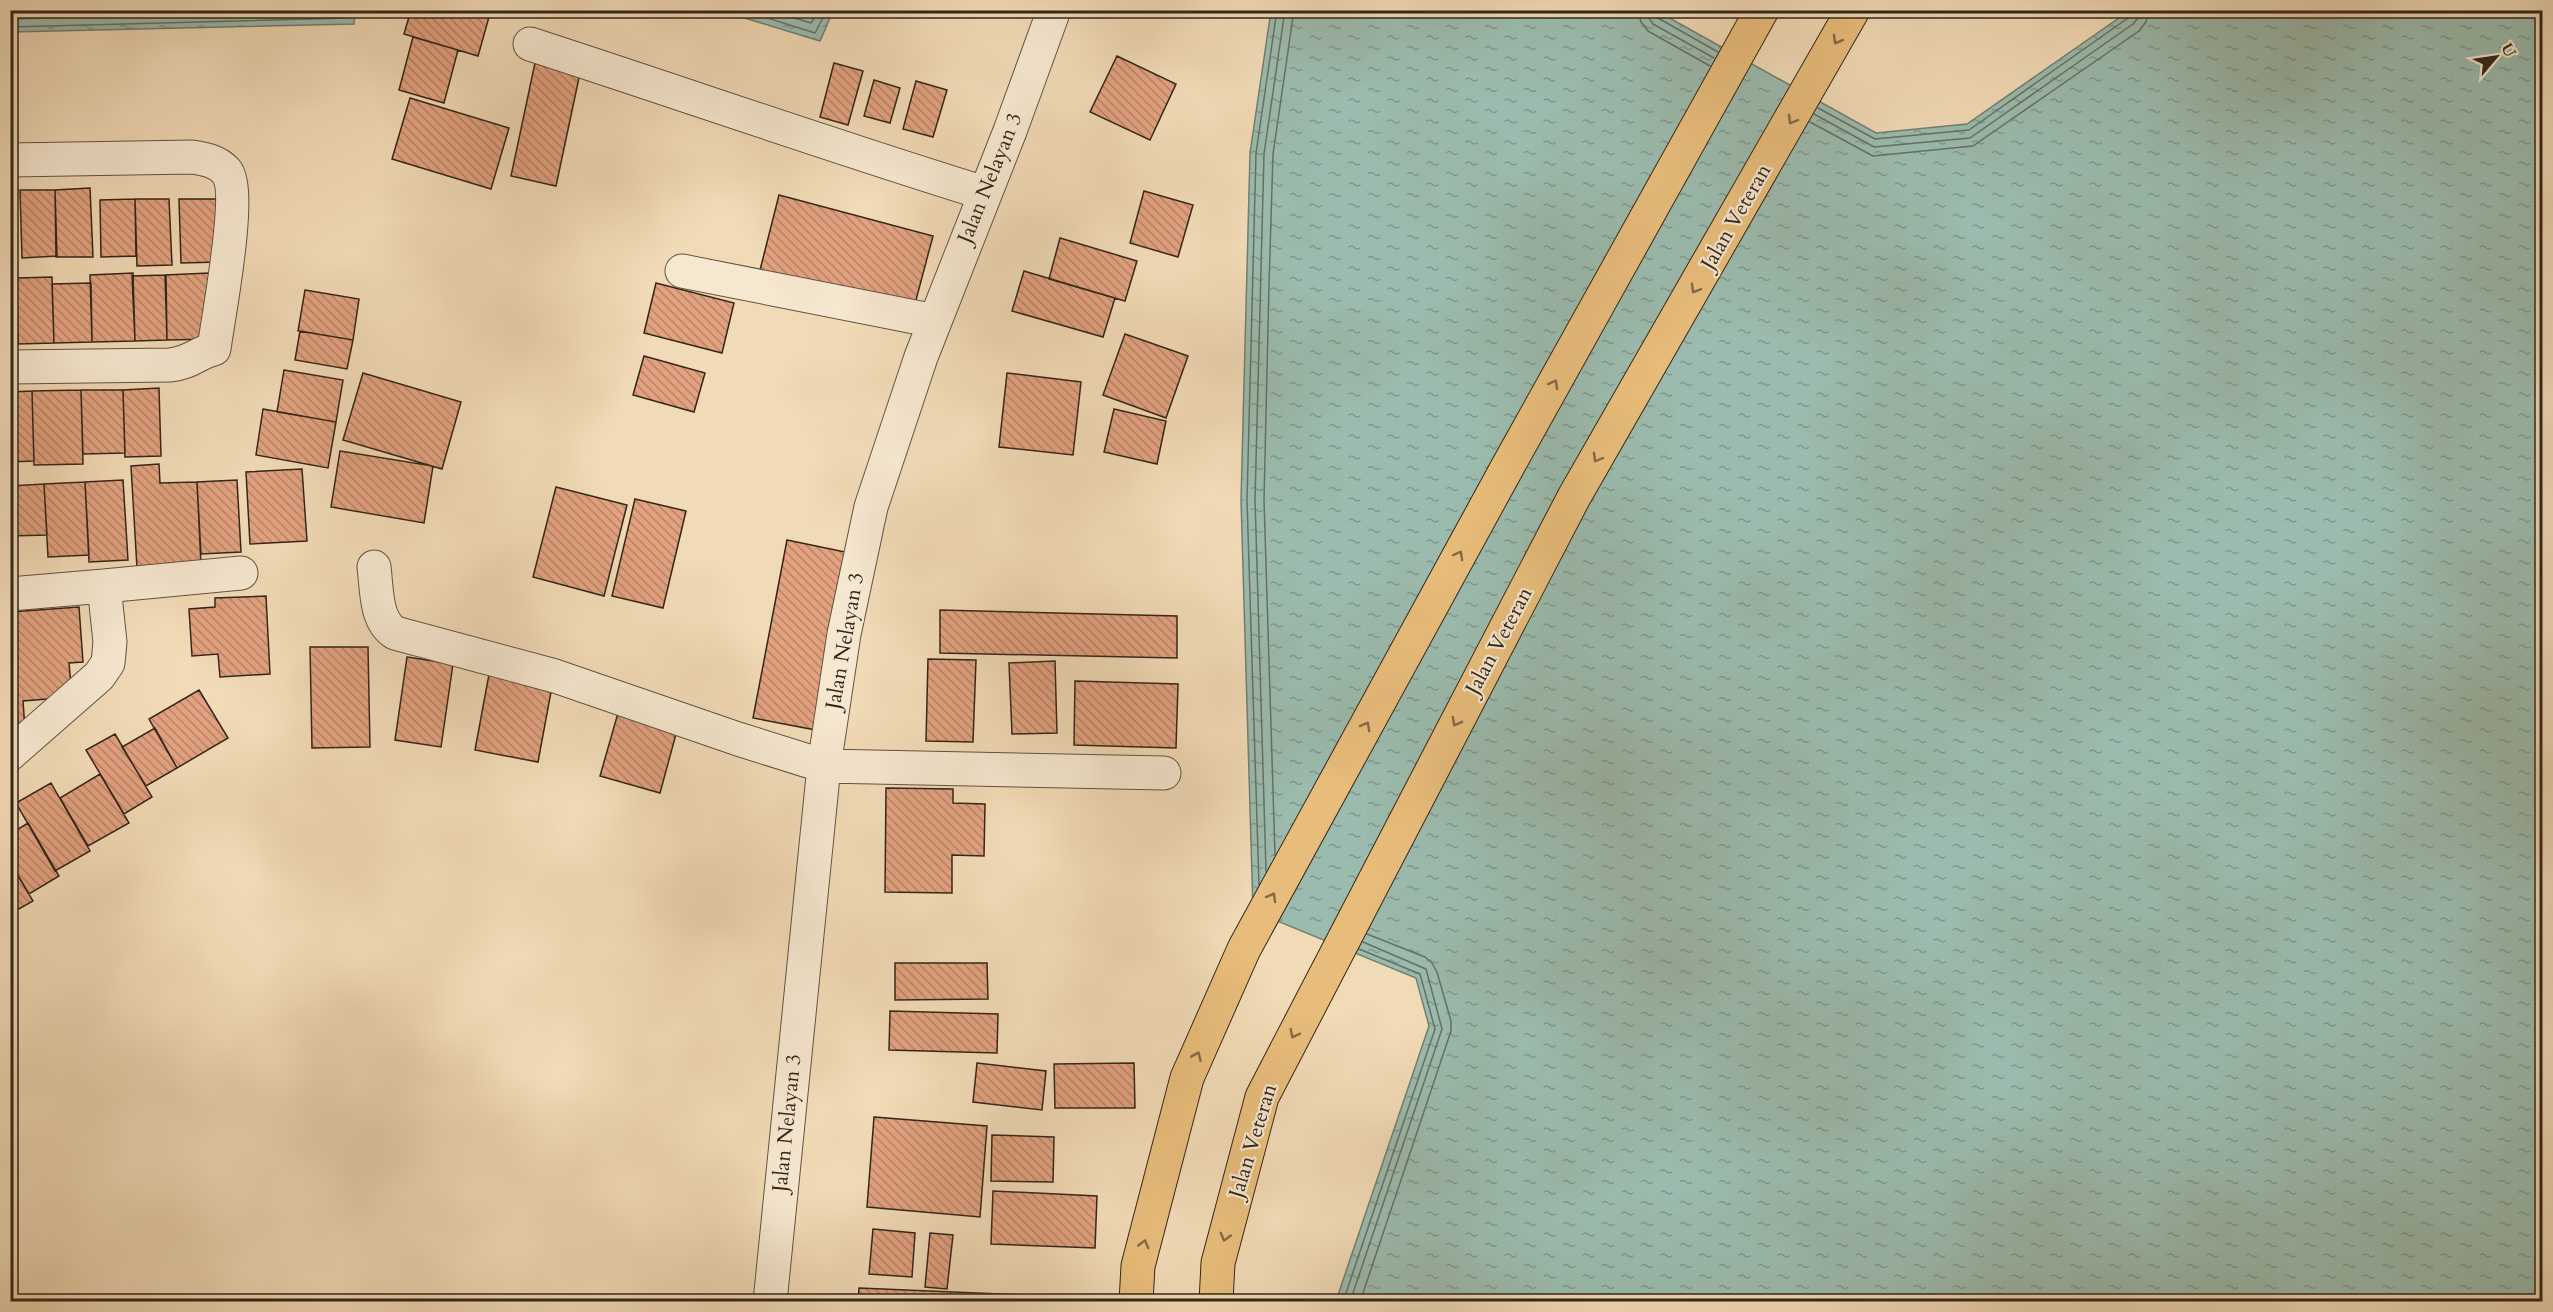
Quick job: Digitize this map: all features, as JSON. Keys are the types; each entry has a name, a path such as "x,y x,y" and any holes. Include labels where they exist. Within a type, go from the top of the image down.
{"highway":[{"name":"Jalan Veteran","path":"1216,1302 1218,1263 1262,1097 1574,497 1853,10"},
{"path":"1136,1302 1138,1266 1187,1078 1244,949 1513,456 1756,22"}],"street":[{"name":"Jalan Nelayan 3","path":"770,1302 824,766 844,634 871,507 935,321 1010,131 1054,10"},
{"path":"530,44 725,107 829,145 984,193"},
{"path":"10,160 192,157 212,161 226,171 232,182 232,212 214,349 204,351 197,358 182,364 10,367"},
{"path":"682,271 935,321"},
{"path":"374,567 381,615 386,625 395,633 555,676 824,766 1164,773"},
{"path":"10,594 241,573"},
{"path":"10,754 88,688 108,663 110,642 104,586"}],"water":[{"path":"355,10 354,24 11,32 10,11"},
{"path":"722,11 833,11 820,41"},
{"path":"1271,11 1657,11 1876,133 1967,124 2129,11 2542,11 2542,1301 1336,1301 1429,1026 1416,978 1253,911 1241,500 1250,153"}],"building":[{"path":"411,10 491,10 478,56 404,34"},
{"path":"413,37 458,50 444,103 399,90"},
{"path":"1117,56 1176,84 1150,140 1090,112"},
{"path":"535,63 580,73 556,186 511,176"},
{"path":"834,63 863,71 848,125 820,117"},
{"path":"874,80 900,88 890,123 864,116"},
{"path":"916,81 947,90 933,137 903,129"},
{"path":"410,98 509,128 491,189 392,159"},
{"path":"90,188 93,257 56,257 55,190"},
{"path":"20,190 55,190 57,256 22,258"},
{"path":"1144,191 1193,205 1178,257 1130,243"},
{"path":"779,195 933,236 912,315 759,274"},
{"path":"10,198 12,198 13,261 10,261"},
{"path":"135,199 136,256 101,257 100,200"},
{"path":"135,199 169,199 172,265 137,266"},
{"path":"179,199 216,199 218,262 181,263"},
{"path":"1060,238 1137,261 1125,301 1049,279"},
{"path":"1024,271 1115,298 1103,337 1012,311"},
{"path":"133,273 135,341 92,342 90,275"},
{"path":"209,273 211,339 167,340 165,275"},
{"path":"166,275 167,340 135,341 132,276"},
{"path":"52,277 54,343 18,344 17,278"},
{"path":"10,280 14,335 10,335"},
{"path":"91,283 92,342 54,343 52,284"},
{"path":"656,283 734,303 722,353 644,333"},
{"path":"305,290 359,299 353,340 298,331"},
{"path":"300,331 353,340 347,369 295,360"},
{"path":"1125,334 1188,356 1166,418 1103,395"},
{"path":"644,356 705,373 694,412 633,395"},
{"path":"284,370 343,380 336,422 277,412"},
{"path":"363,373 461,402 442,469 343,440"},
{"path":"1007,373 1081,382 1073,455 999,447"},
{"path":"159,388 161,456 125,457 123,390"},
{"path":"81,390 83,464 34,465 32,391"},
{"path":"81,390 123,390 125,453 83,454"},
{"path":"32,391 34,461 10,462 10,392"},
{"path":"263,409 336,422 328,468 256,455"},
{"path":"1114,409 1166,421 1157,464 1104,452"},
{"path":"340,451 433,466 424,523 331,507"},
{"path":"159,464 160,483 197,482 201,565 137,568 131,466"},
{"path":"302,469 307,541 250,544 246,472"},
{"path":"123,480 128,560 89,562 85,482"},
{"path":"237,480 241,552 201,554 197,482"},
{"path":"85,482 89,555 48,557 44,484"},
{"path":"44,484 47,535 10,536 10,486"},
{"path":"556,487 627,505 604,596 533,577"},
{"path":"635,499 686,511 663,608 612,596"},
{"path":"787,540 855,554 821,731 753,718"},
{"path":"266,596 270,674 220,677 218,654 192,656 189,609 215,607 215,598"},
{"path":"79,607 83,662 69,663 72,697 23,701 25,729 10,730 10,612"},
{"path":"940,610 1177,616 1177,658 940,653"},
{"path":"310,647 368,647 370,747 312,748"},
{"path":"407,657 453,664 441,747 395,740"},
{"path":"928,659 976,660 973,742 926,741"},
{"path":"1055,661 1057,733 1012,734 1009,663"},
{"path":"490,669 553,681 538,762 475,750"},
{"path":"1075,681 1178,684 1176,748 1074,745"},
{"path":"199,690 228,738 177,768 149,719"},
{"path":"620,706 679,723 660,793 600,776"},
{"path":"155,728 177,768 146,786 122,747"},
{"path":"115,734 152,797 124,814 86,750"},
{"path":"100,774 129,823 88,846 60,798"},
{"path":"51,783 90,851 55,871 16,803"},
{"path":"886,788 953,789 953,803 985,804 984,856 952,855 952,893 885,892"},
{"path":"28,823 59,876 29,894 10,862 10,834"},
{"path":"10,862 33,901 10,914"},
{"path":"895,963 987,963 988,999 895,1000"},
{"path":"890,1011 998,1014 997,1053 889,1050"},
{"path":"977,1063 1046,1071 1042,1110 973,1102"},
{"path":"1134,1063 1135,1108 1055,1108 1054,1064"},
{"path":"874,1117 987,1126 980,1217 867,1207"},
{"path":"992,1135 1054,1137 1053,1182 991,1181"},
{"path":"993,1191 1097,1196 1095,1248 991,1244"},
{"path":"873,1229 915,1233 912,1277 869,1274"},
{"path":"930,1233 953,1235 947,1289 925,1287"},
{"path":"859,1288 1026,1295 1025,1302 858,1302"}]}
